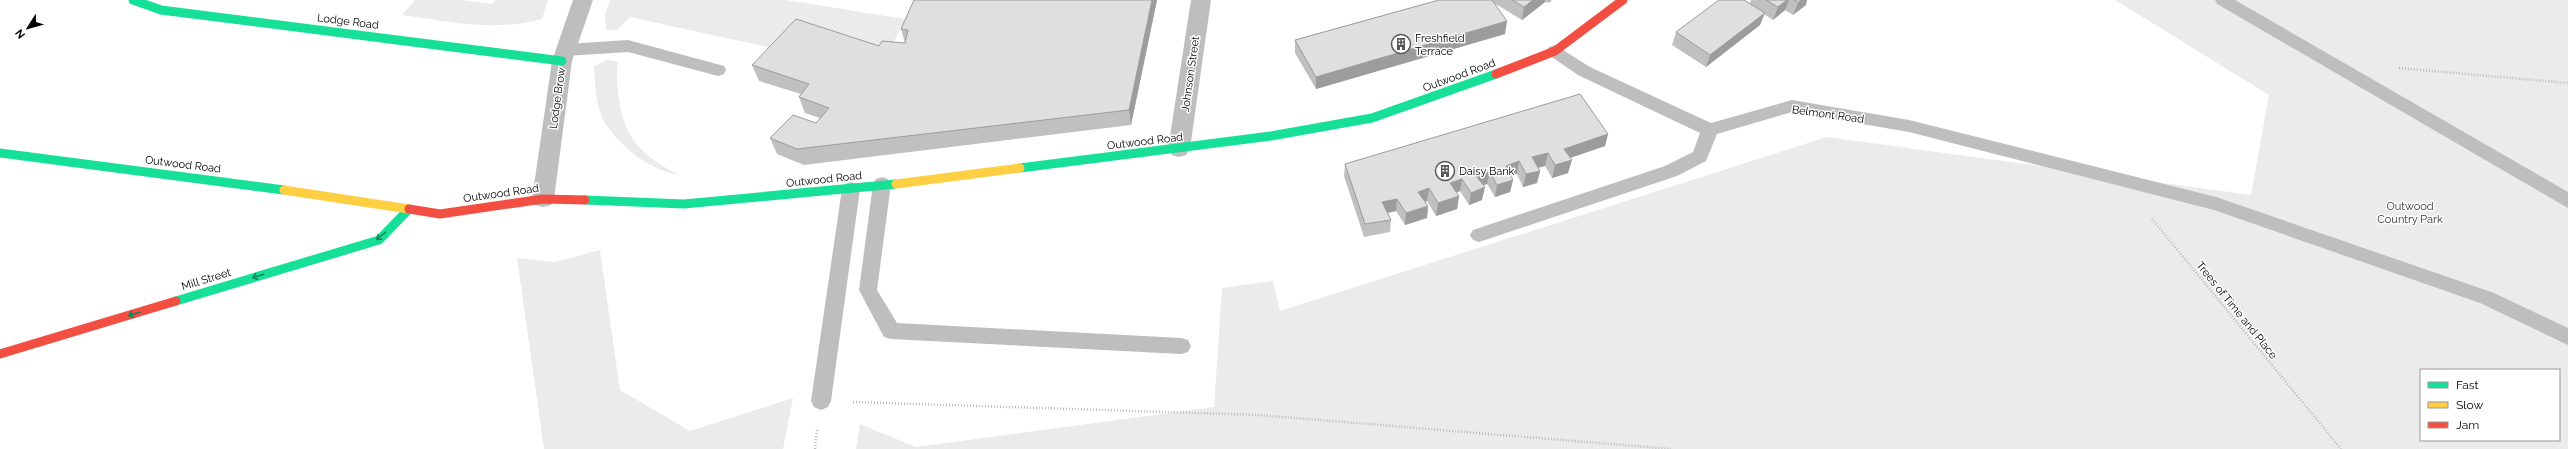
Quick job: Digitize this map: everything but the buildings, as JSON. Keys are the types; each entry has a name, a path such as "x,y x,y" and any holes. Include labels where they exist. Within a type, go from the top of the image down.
{"street":[{"name":"Lodge Road","path":"133,0 161,10 564,55"},
{"name":"Lodge Brow","path":"543,199 564,55 583,0"},
{"name":"Johnson Street","path":"1180,149 1201,0"},
{"name":"Outwood Road","path":"0,153 229,182 440,214 543,199 684,204 852,189 882,184 1180,149 1270,136 1372,118 1454,91 1555,51 1623,0"},
{"name":"Mill Street","path":"0,354 379,240 409,209"}],"lane":[{"path":"2223,0 2568,201"},
{"path":"564,55 628,46 718,70"},
{"path":"1479,235 1671,171 1700,156 1710,130 1584,71 1555,51"},
{"name":"Belmont Road","path":"1710,130 1792,106 1909,126 2216,204 2486,298 2568,337"},
{"path":"882,184 868,290 891,331 1181,346"},
{"path":"821,401 852,189"}],"path":[{"path":"2391,67 2568,83"},
{"name":"Trees of Time and Place","path":"2121,180 2341,449"},
{"path":"821,401 1259,415 1671,449"},
{"path":"815,449 816,441"}],"green space":[{"path":"415,0 461,0 493,4 495,0 548,0 542,19 507,25 490,25 455,23 402,15"},
{"path":"610,0 786,0 905,19 887,56 832,61 630,17 617,30 606,30 605,15"},
{"name":"Outwood Country Park","path":"2115,0 2568,0 2568,449 856,449 860,424 916,447 1214,407 1222,288 1273,281 1280,311 1827,137 2251,195 2269,95"},
{"path":"607,60 618,62 617,80 619,98 625,125 631,136 637,145 655,161 679,175 659,169 639,158 621,143 603,120 598,105 594,66"},
{"path":"600,250 620,390 690,431 793,398 783,449 544,449 517,258 555,262"}],"traffic: fast":[{"path":"133,0 161,10 562,61"},
{"path":"1020,168 1271,136 1372,118 1496,74"},
{"path":"0,153 284,190"},
{"path":"585,200 684,204 896,184"},
{"path":"176,301 379,240 409,209"}],"traffic: slow":[{"path":"896,184 1020,168"},
{"path":"284,190 409,209"}],"traffic: jam":[{"path":"1496,74 1555,51 1623,0"},
{"path":"409,209 440,214 543,199 585,200"},
{"path":"0,354 176,301"}],"place":[{"name":"Freshfield Terrace","path":"1401,44"},
{"name":"Daisy Bank","path":"1445,171"}]}
